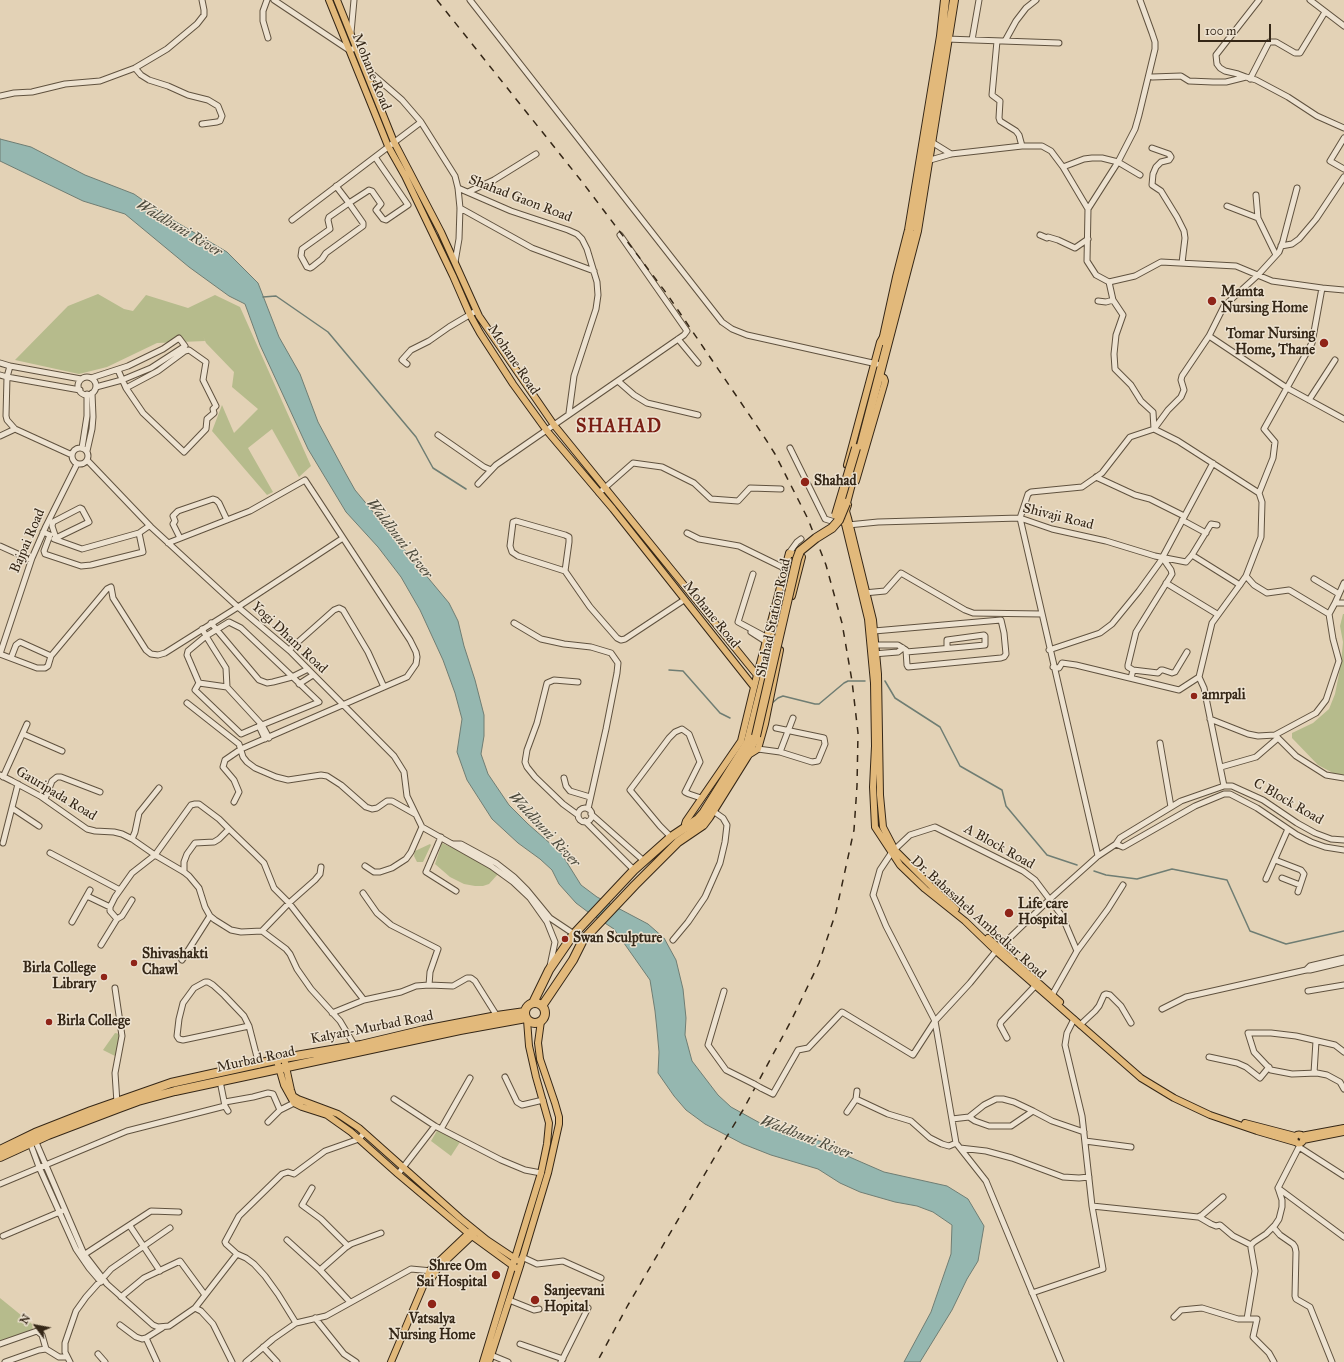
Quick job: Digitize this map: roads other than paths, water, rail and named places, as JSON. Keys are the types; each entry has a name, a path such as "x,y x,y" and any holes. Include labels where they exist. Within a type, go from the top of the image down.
{"highway":[{"path":"944,0 944,39"},
{"path":"526,1017 528,1006 534,1003 550,970 573,935 644,861 671,837 703,825 748,756 753,745 795,552 831,522 836,515 879,375 924,160 944,39 954,0"},
{"path":"873,392 876,364 899,283"},
{"path":"542,1006 572,960 583,940 678,842 704,812 753,745"},
{"path":"469,1025 526,1017 535,1024 544,1018 545,1013 542,1006 534,1003"},
{"name":"Kalyan-Murbad Road","path":"0,1150 32,1139 91,1110 118,1105 171,1083 280,1060 357,1049 469,1025 497,1016 526,1017"},
{"name":"Murbad Road","path":"118,1105 220,1081 283,1069 357,1049"},
{"path":"0,1157 32,1139"}],"main road":[{"name":"Mohane Road","path":"329,0 388,146 432,231 470,315 480,333 513,384 547,431 599,493 754,687"},
{"name":"Mohane Road","path":"337,0 394,142 456,262 476,311 554,425 756,675"},
{"path":"432,231 439,227"},
{"path":"847,525 838,513 835,506 876,364"},
{"path":"847,525 846,511 885,381 884,378 879,375"},
{"name":"Dr. Babasaheb Ambedkar Road","path":"847,525 873,620 873,645"},
{"name":"Shahad Station Road","path":"689,829 686,821 741,741 756,675 788,553 800,556 802,559 785,626 768,706 753,745"},
{"name":"Dr. Babasaheb Ambedkar Road","path":"865,593 876,674 873,786 875,827 893,851 900,865 925,889 965,921 1081,1023 1141,1078 1156,1085 1174,1098 1210,1115 1299,1141 1344,1132"},
{"name":"Dr. Babasaheb Ambedkar Road","path":"997,950 1035,986 1051,997 1074,1019 1081,1023"},
{"path":"483,1362 541,1173 547,1144 549,1123 530,1046 526,1017"},
{"path":"490,1359 548,1173 559,1124 559,1116 540,1059 538,1043 541,1021"},
{"path":"280,1060 293,1096 327,1115 352,1132 419,1192 519,1270"},
{"path":"283,1069 284,1085 294,1103 302,1107 338,1114 359,1128 472,1232 515,1259 522,1260"},
{"name":"Dr. Babasaheb Ambedkar Road","path":"1299,1141 1344,1128"},
{"path":"419,1192 424,1187"},
{"path":"391,1362 433,1271 472,1232"},
{"path":"396,1362 433,1271"}],"street":[{"path":"0,96 14,93 32,92 65,84 100,81 135,68 168,49 197,24 204,15 202,0"},
{"path":"267,0 263,11 263,20 268,38"},
{"path":"274,0 349,50 356,48"},
{"path":"351,33 354,0"},
{"path":"470,0 722,322 732,329 747,335 876,364"},
{"path":"972,40 979,0"},
{"path":"1005,41 1016,21 1026,8 1036,0"},
{"path":"1088,210 1118,162 1135,129 1140,115 1155,50 1155,42 1140,0"},
{"path":"1259,0 1216,55 1217,64 1225,71 1248,78 1288,97 1317,116 1344,128"},
{"path":"1310,0 1344,26"},
{"path":"1152,78 1181,76 1189,81 1226,82 1248,78 1270,42 1276,42 1295,53 1300,53 1325,12"},
{"path":"944,39 1059,43"},
{"path":"997,41 992,95 1000,102 1000,121 1016,131 1019,135 1022,146"},
{"path":"364,67 402,100 421,122 455,176 460,208 459,238 456,262"},
{"path":"135,68 141,75 149,80 168,86 188,95 208,100 218,106 222,116 220,121 202,124"},
{"path":"292,220 421,122"},
{"path":"1344,138 1330,161 1344,169"},
{"path":"927,140 951,154"},
{"path":"924,160 951,154 1022,146 1037,145 1047,148 1054,154 1063,167 1088,210 1088,261 1096,275 1109,282 1135,276 1161,262 1236,266 1272,281 1344,290"},
{"path":"1152,148 1170,154 1171,157 1169,160 1161,162 1156,166 1152,174 1152,185 1161,191 1178,217 1184,232 1185,238 1182,263"},
{"path":"468,192 494,180 536,154"},
{"path":"336,186 350,204 363,223 363,226 326,253 312,268 307,267 301,256 302,249 330,229 328,220 330,217 350,204 369,190 372,191 381,204 376,210 383,219 386,220 408,205 375,157"},
{"path":"1063,167 1092,158 1102,158 1118,162 1140,175"},
{"path":"1281,246 1292,244 1299,239 1316,219 1344,177"},
{"name":"Shahad Gaon Road","path":"458,188 511,211 577,234 582,239 587,249 598,282 596,309 574,376 570,413"},
{"path":"1098,856 1053,667 1020,518 1029,493 1082,487 1102,473 1130,437 1154,430 1168,410 1181,397 1184,390 1181,380 1182,376 1209,336 1227,302 1258,275 1276,255 1281,246 1297,188"},
{"path":"1256,195 1258,218 1276,255"},
{"path":"1227,206 1258,218"},
{"path":"460,208 532,248 594,271"},
{"path":"478,484 490,470 678,339 687,331 620,235"},
{"path":"1040,235 1058,240 1075,248 1088,239"},
{"path":"1109,282 1113,300 1123,315 1116,335 1114,354 1115,369 1131,385 1142,401 1153,412 1154,430"},
{"path":"1259,493 1274,458 1275,442 1264,429 1312,343 1322,288"},
{"path":"1098,301 1106,302 1113,300"},
{"path":"407,364 402,360 411,350 429,341 476,311"},
{"path":"1209,336 1287,388 1344,419"},
{"path":"0,363 82,379 86,377 91,378 118,370 146,358 179,338 185,346 151,368 122,380 96,387 89,394"},
{"path":"678,339 698,362"},
{"path":"118,370 126,388 143,413 184,452 206,429 207,419 214,413 213,408 216,406 203,380 206,362 189,350 185,351 158,371 126,388"},
{"path":"1309,400 1335,360"},
{"path":"10,366 7,377 7,420 14,429 72,455"},
{"path":"0,375 80,390 83,393 89,394"},
{"path":"91,378 95,381 96,387"},
{"path":"80,390 78,386 82,379"},
{"path":"618,381 634,395 647,403 698,415"},
{"path":"84,450 92,423 89,394"},
{"path":"0,436 14,429"},
{"path":"1154,430 1178,441 1259,493 1262,502 1261,537 1246,576 1212,622 1199,677 1204,688 1224,786"},
{"path":"438,435 490,470"},
{"path":"77,448 84,450 88,456 87,460 82,464 77,464 73,460 72,455 74,450 77,448"},
{"path":"790,448 825,519 847,525"},
{"name":"Yogi Dham Road","path":"87,460 149,526 238,607 289,650 394,756 404,772 407,796 422,828"},
{"path":"599,493 633,463 662,467 694,483 711,499 738,500 750,488 781,489"},
{"path":"1050,650 1100,633 1112,624 1160,562 1213,463"},
{"name":"Bajpai Road","path":"0,654 31,560 43,532 77,464"},
{"path":"1096,477 1150,499 1206,533"},
{"path":"168,543 250,512 305,480 410,640 416,652 416,664 407,677 267,738 241,750 225,760 223,767 234,780 239,792 234,802"},
{"path":"180,538 173,524 175,521 173,516 178,511 213,499 219,503 226,520"},
{"path":"80,508 82,509 89,522 56,539 52,526 53,522 80,508"},
{"name":"Shivaji Road","path":"847,525 878,522 1020,518 1052,529 1106,541 1162,557 1186,562 1192,555"},
{"path":"565,571 570,542 569,537 516,521 513,522 510,546 512,552 518,556 565,571 590,607 620,640 625,639 684,600"},
{"path":"1217,525 1211,524 1192,555 1240,585"},
{"path":"43,532 50,535 49,537 82,549 139,533 149,526"},
{"path":"49,537 44,551 45,554 81,566 141,553 144,550 139,533"},
{"path":"687,533 699,540 739,546 784,568"},
{"path":"0,654 37,668 45,668 48,666 51,656 107,589 111,587 113,598 146,650 151,654 158,655 165,653 343,538"},
{"path":"788,553 796,542 801,539"},
{"path":"0,546 31,560"},
{"path":"1162,557 1172,570 1172,574 1136,632 1128,667 1133,670 1158,673 1162,670 1172,673 1175,672 1187,652"},
{"path":"865,593 883,592 887,590 901,573 965,610 973,613 1042,614"},
{"path":"753,574 738,622 766,639"},
{"path":"1246,576 1254,585 1267,593 1289,590 1329,614"},
{"path":"1314,578 1339,594"},
{"path":"1166,583 1217,614"},
{"path":"1221,767 1256,757 1277,736 1316,713 1326,700 1339,661 1333,639 1329,614 1344,583"},
{"path":"1335,603 1344,603"},
{"path":"289,650 334,610 339,608 343,610 368,652 384,687"},
{"path":"873,645 898,645 904,650 908,667 1003,658 1006,654 1003,621 1001,620 874,631"},
{"path":"229,622 235,624 318,702 241,734 195,690 199,683 187,655 188,650 206,636 229,622"},
{"path":"211,623 259,680 267,683 292,677 308,669"},
{"path":"514,623 541,639 564,644 591,647 611,653 618,663 606,729 588,809 591,814 644,861"},
{"path":"743,628 766,639"},
{"path":"202,629 226,668 227,687 261,725 267,738"},
{"path":"874,654 904,650 947,648 964,647 985,645 985,636 946,640 947,648"},
{"path":"963,638 964,647"},
{"path":"11,658 16,645 20,642 51,656"},
{"path":"1053,667 1059,668 1062,663 1179,690 1199,677"},
{"path":"1131,678 1133,670"},
{"path":"1155,684 1158,673"},
{"path":"300,684 313,675"},
{"path":"578,682 554,680 548,683 525,762 527,768 535,778 563,804 578,815 579,819 585,821 631,874"},
{"path":"199,683 227,687"},
{"path":"187,703 239,744 243,757 255,768 288,780 321,775 327,776 366,807 372,809 377,808 387,801 392,801 416,815"},
{"path":"780,752 793,718"},
{"path":"1210,719 1248,734 1258,736 1277,736 1296,756 1326,775 1344,778"},
{"path":"1,776 27,724"},
{"path":"753,745 812,762 818,761 826,744 824,738 776,728"},
{"path":"671,837 630,790 642,772 675,732 682,729 689,734 700,762 685,792 701,798"},
{"path":"23,734 62,750"},
{"path":"1160,743 1171,807"},
{"name":"Gauripada Road","path":"1,776 45,799 87,829 114,832 132,839 184,872 199,888 205,907 210,916"},
{"path":"45,799 52,781 57,777 61,777 100,792"},
{"path":"564,778 566,786 570,791 590,797"},
{"path":"3,843 18,784"},
{"name":"C Block Road","path":"724,991 708,1045 726,1070 773,1094 798,1050 808,1048 842,1012 913,1055 936,1021 997,950 1050,899 1098,856 1116,844 1120,838 1180,802 1224,786 1232,786 1263,800 1297,823 1315,833 1337,840 1344,840"},
{"path":"132,839 139,813 159,788"},
{"path":"1215,789 1219,796"},
{"path":"1235,796 1240,789"},
{"name":"C Block Road","path":"1116,844 1123,847 1195,806 1224,794 1230,794 1257,808 1281,825 1312,842 1344,850"},
{"path":"1180,802 1184,812"},
{"path":"117,919 110,911 110,906 132,873 155,855 188,808 195,804 199,804 219,819 264,863 274,888 289,903 364,1000"},
{"path":"12,808 39,826"},
{"path":"578,815 581,809 588,809"},
{"path":"673,940 688,922 705,897 720,863 726,842 727,825 723,818 713,811"},
{"path":"585,821 590,819 591,814"},
{"path":"1281,825 1287,816"},
{"path":"594,830 601,822"},
{"path":"1266,879 1290,830 1297,823"},
{"name":"A Block Road","path":"956,1143 936,1021 886,926 873,895 880,870 893,851 910,835 931,827 938,827 1023,871 1034,880 1062,916 1077,951"},
{"path":"365,866 374,872 380,872 392,868 406,859 411,852 422,828 441,837 502,873 530,898 547,922 555,942 550,970"},
{"path":"184,872 184,862 187,854 195,843 214,842 229,829"},
{"path":"441,837 426,872 456,891"},
{"path":"1336,849 1337,840"},
{"path":"453,844 461,844 496,864 514,877 550,918 573,935 583,940"},
{"path":"50,852 120,890"},
{"path":"1275,860 1302,870 1304,874 1298,892"},
{"path":"262,931 289,903 315,880 320,874 322,867"},
{"path":"1282,878 1300,885"},
{"path":"1051,997 1077,951 1108,909 1123,885"},
{"path":"72,922 90,890"},
{"path":"363,893 378,913 391,925 438,949 430,972 428,985"},
{"path":"87,896 110,906"},
{"path":"101,945 117,919 122,916 132,900"},
{"path":"182,960 210,916 231,930 241,932 262,931 286,949 297,969 311,989 340,1021 357,1049"},
{"path":"1306,970 1310,966 1344,958"},
{"path":"1162,1009 1186,997 1344,962"},
{"path":"332,1013 364,1000 401,992 416,986 453,986 467,978 471,978 475,981 497,1016"},
{"path":"249,1026 182,1040 177,1036 183,1002 194,988 205,982 213,984 244,1016 249,1026 259,1065"},
{"path":"1308,991 1344,984"},
{"path":"1007,1038 1000,1025 1001,1022 1035,986"},
{"path":"115,988 122,1036 115,1073 118,1105"},
{"path":"1081,1023 1094,1011 1106,994 1110,995 1121,1006 1131,1023"},
{"path":"1032,1293 1103,1269 1092,1206 1082,1116 1065,1045 1067,1033 1074,1019"},
{"path":"1344,1052 1335,1045 1296,1036 1271,1033 1248,1033 1254,1052 1272,1070 1292,1074 1314,1073 1327,1075 1340,1082 1344,1089"},
{"path":"1314,1073 1316,1040"},
{"path":"1209,1057 1237,1063 1260,1078 1269,1067"},
{"path":"505,1077 517,1102 522,1105 543,1100"},
{"path":"441,1129 470,1078"},
{"path":"220,1081 228,1111"},
{"path":"847,1112 856,1099 857,1091"},
{"path":"0,1184 128,1130 225,1104 268,1093 273,1094 280,1110"},
{"path":"952,1119 969,1117 984,1105 996,1099 1003,1098 1052,1121 1084,1132"},
{"path":"394,1099 435,1126 501,1160 525,1170 541,1173"},
{"path":"856,1099 888,1114 911,1121 930,1138 942,1144 950,1146 956,1143 986,1181 1061,1362"},
{"path":"268,1122 280,1110 294,1103"},
{"path":"969,1117 989,1126 1011,1126 1033,1111"},
{"path":"398,1174 435,1126"},
{"path":"296,1323 265,1276 250,1261 237,1254 225,1242 239,1216 282,1174 288,1172 294,1174 325,1151 359,1139 364,1133"},
{"path":"32,1139 45,1164 83,1255"},
{"path":"32,1139 39,1167 76,1249 83,1255 101,1280 153,1324 162,1328"},
{"path":"1085,1141 1131,1147"},
{"path":"1248,1319 1255,1271 1251,1248 1254,1242 1266,1234 1279,1219 1282,1200 1278,1188 1299,1141 1344,1176"},
{"path":"960,1148 986,1151 1012,1158 1063,1177 1089,1177"},
{"path":"312,1188 302,1205 321,1219 348,1246"},
{"path":"1278,1188 1344,1237"},
{"path":"1198,1217 1223,1197"},
{"path":"1092,1206 1198,1217 1216,1226 1220,1225 1233,1236 1252,1245"},
{"path":"3,1236 65,1210"},
{"path":"83,1255 151,1211 179,1212"},
{"path":"130,1226 160,1271"},
{"path":"1273,1227 1280,1235 1295,1247 1295,1296 1296,1299 1310,1307 1332,1362"},
{"path":"68,1360 65,1352 66,1343 76,1311 111,1270 170,1228"},
{"path":"320,1270 348,1246 357,1241 381,1233"},
{"path":"287,1240 320,1270 350,1302"},
{"path":"120,1325 136,1337 146,1338 162,1328 169,1326 195,1308 237,1254"},
{"path":"522,1260 537,1264 563,1260 601,1278"},
{"path":"121,1297 144,1278 180,1261 205,1295"},
{"path":"246,1362 263,1347 296,1323 326,1316 411,1269 433,1271"},
{"path":"509,1300 534,1310 539,1308"},
{"path":"195,1308 204,1314 213,1324 232,1362"},
{"path":"520,1344 562,1360 588,1308"},
{"path":"1174,1317 1181,1310 1202,1308 1238,1319 1257,1319 1253,1338 1269,1353 1274,1362"},
{"path":"315,1318 344,1354 356,1362"},
{"path":"0,1344 37,1331 42,1335 46,1349"},
{"path":"146,1338 157,1362"},
{"path":"263,1347 277,1362"},
{"path":"5,1362 46,1349 59,1357 68,1360"},
{"path":"98,1354 105,1362"},
{"path":"490,1359 508,1362"}],"water":[{"name":"Waldhuni River","path":"0,139 31,147 85,175 134,194 161,213 227,252 258,283 279,337 300,374 318,422 355,490 449,603 458,621 484,715 484,736 481,754 488,774 509,805 561,853 581,885 597,897 648,924 664,938 676,960 683,989 686,1018 685,1035 692,1061 718,1095 731,1107 760,1123 785,1133 824,1142 838,1152 884,1172 947,1186 968,1199 984,1226 978,1261 967,1279 952,1310 920,1362 904,1362 931,1312 951,1254 952,1225 933,1212 917,1206 895,1202 860,1192 840,1183 818,1169 771,1155 743,1144 705,1124 686,1110 658,1073 659,1052 650,980 614,929 576,903 559,884 552,870 518,843 492,819 467,780 457,752 462,719 455,693 443,660 420,610 401,577 378,547 346,512 308,449 260,345 245,304 229,296 189,267 125,214 83,201 0,161"}],"waterway":[{"path":"263,297 276,296 328,332 416,437 433,468 466,489"},
{"path":"669,670 683,671 720,713 730,718"},
{"path":"771,704 783,696 819,704 844,683 848,681 865,681"},
{"path":"885,681 895,698 940,727 960,766 1002,790 1006,806 1047,855 1077,865"},
{"path":"1094,871 1106,875 1137,879 1172,869 1227,880 1250,931 1286,944 1344,931"}],"railway":[{"path":"437,0 583,183 667,294 775,454 808,519 826,565 842,623 852,681 858,733 854,830 836,912 819,963 791,1021 743,1110 628,1305 597,1362"}],"place":[{"name":"Mamta Nursing Home","path":"1212,301"},
{"name":"Tomar Nursing Home, Thane","path":"1324,343"},
{"name":"Shahad","path":"805,482"},
{"name":"amrpali","path":"1194,696"},
{"name":"Life care Hospital","path":"1009,913"},
{"name":"Swan Sculpture","path":"565,939"},
{"name":"Shivashakti Chawl","path":"134,963"},
{"name":"Birla College Library","path":"104,977"},
{"name":"Birla College","path":"49,1022"},
{"name":"Shree Om Sai Hospital","path":"496,1275"},
{"name":"Sanjeevani Hopital","path":"535,1300"},
{"name":"Vatsalya Nursing Home","path":"432,1304"}],"district":[{"name":"SHAHAD","path":"619,428"}]}
